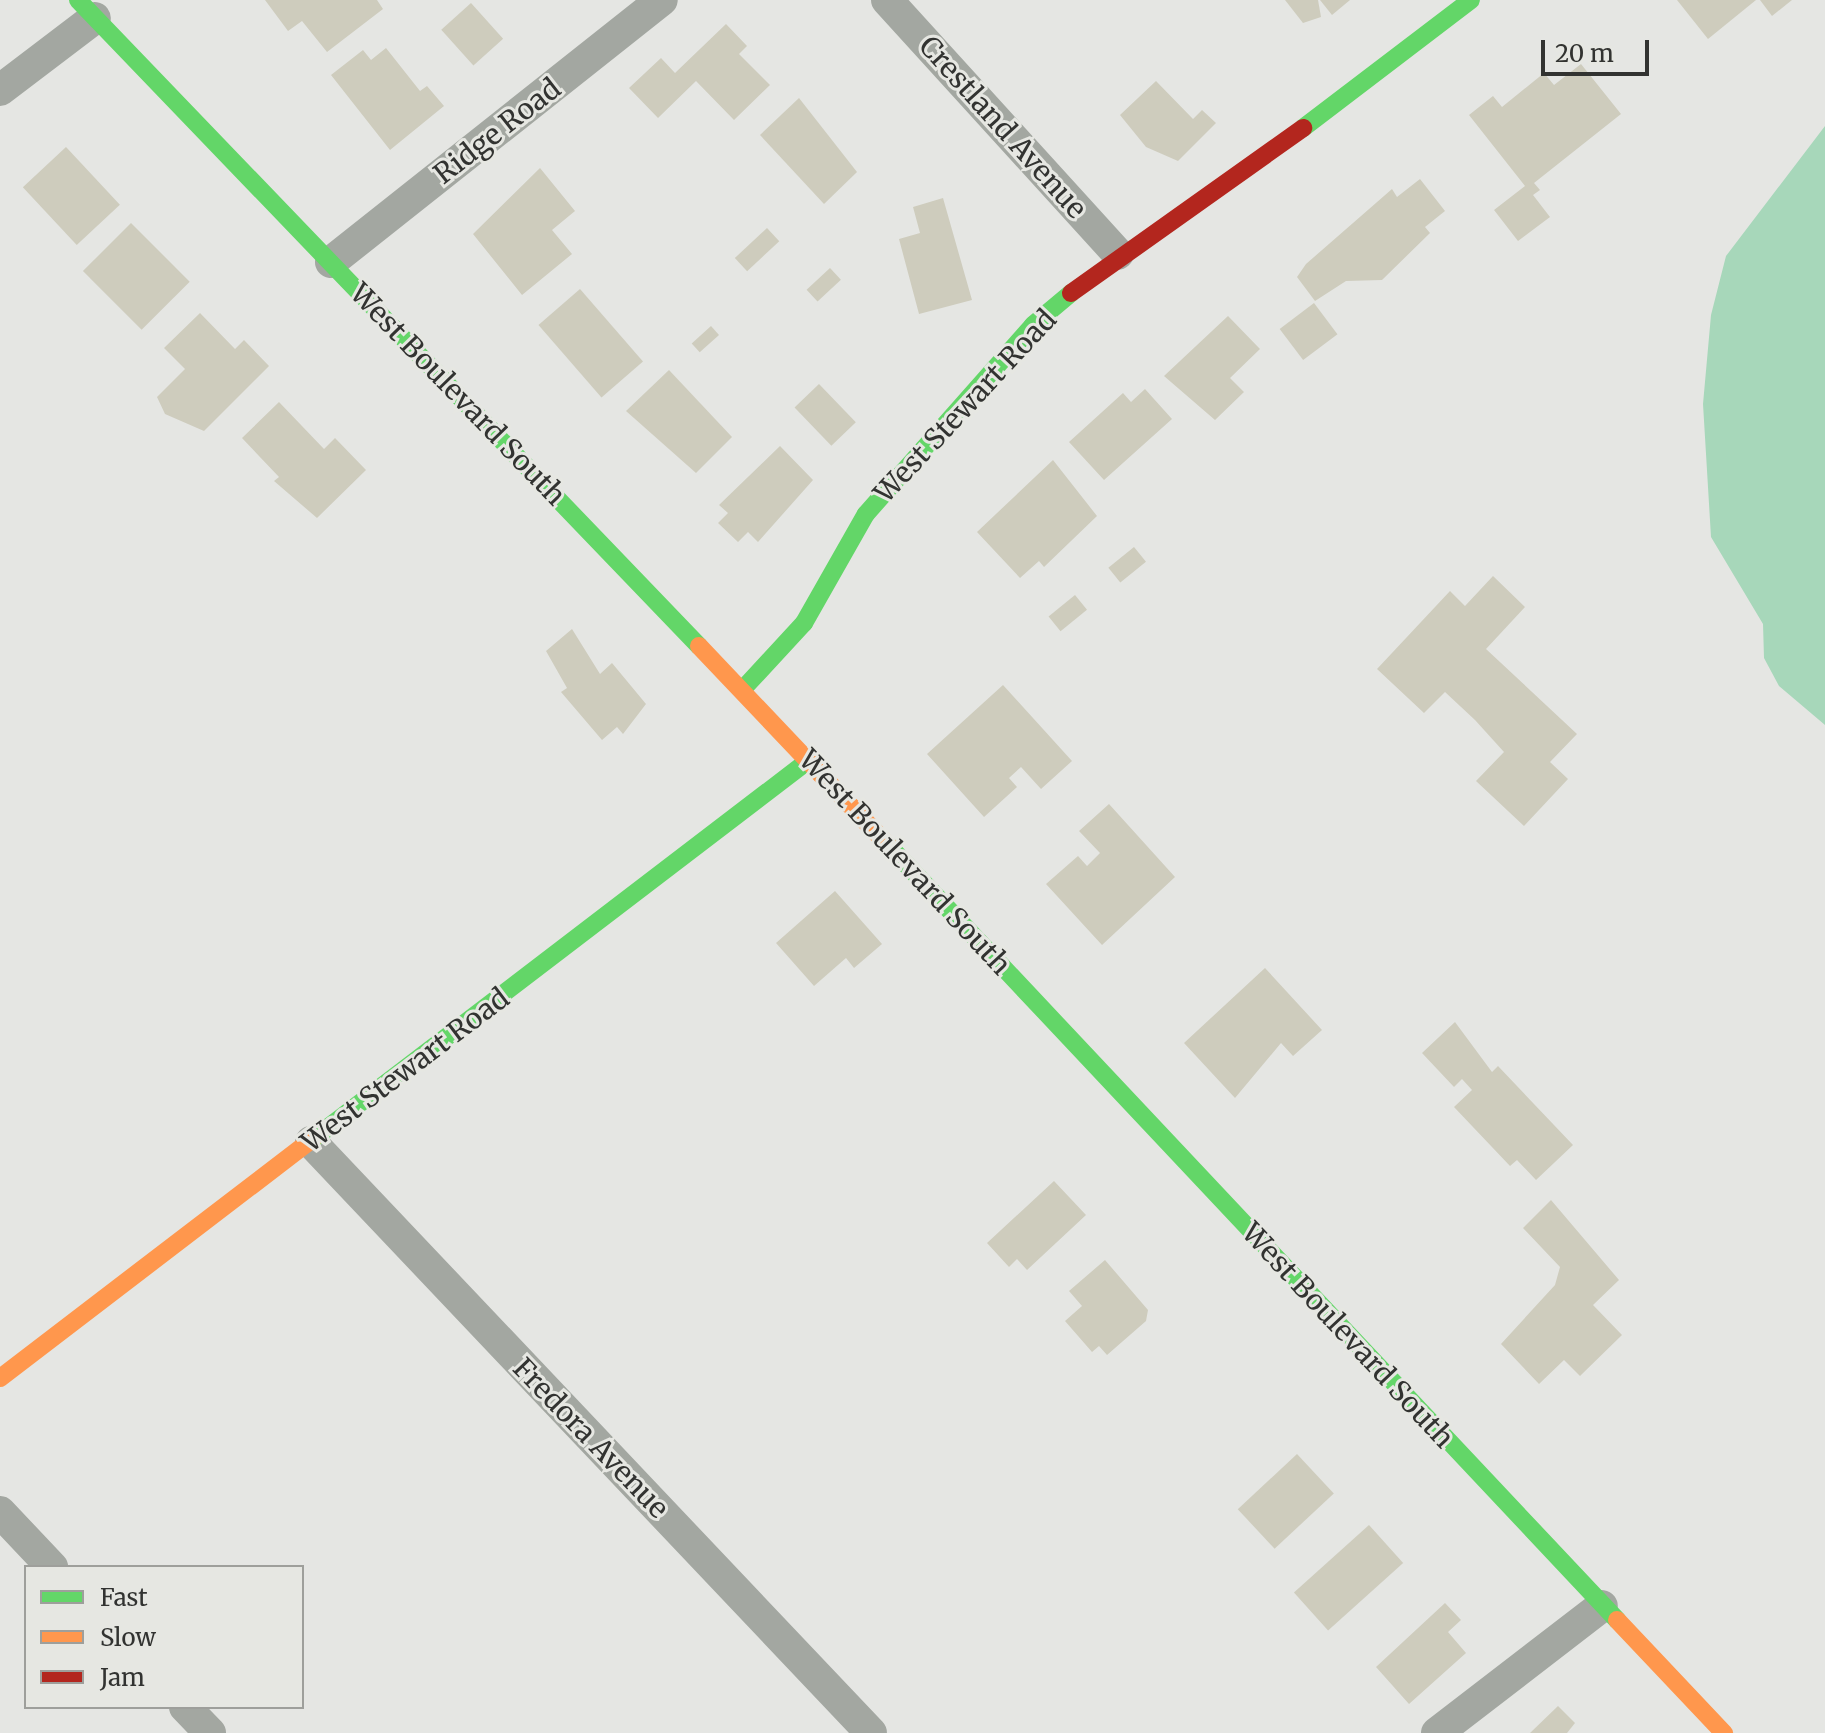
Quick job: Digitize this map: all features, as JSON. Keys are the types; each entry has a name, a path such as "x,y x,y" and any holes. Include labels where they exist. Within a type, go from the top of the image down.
{"main road":[{"name":"West Stewart Road","path":"742,690 804,623 866,514 946,418 1033,325 1118,254 1172,228 1471,0"},
{"name":"West Boulevard South","path":"86,9 809,760 1724,1733"},
{"name":"West Stewart Road","path":"0,1378 809,760"}],"street":[{"name":"Ridge Road","path":"331,262 662,0"},
{"name":"Crestland Avenue","path":"887,0 1118,254"},
{"path":"0,90 86,9"},
{"name":"Fredora Avenue","path":"311,1142 871,1733"},
{"path":"0,1512 50,1565"},
{"path":"1437,1733 1602,1606"},
{"path":"187,1709 210,1733"}],"shaded area":[{"path":"1825,126 1825,725 1779,686 1764,658 1763,624 1711,537 1703,404 1711,315 1726,256"}],"building":[{"path":"265,0 377,0 383,9 327,52 302,21 288,31"},
{"path":"1285,0 1318,0 1321,17 1303,23"},
{"path":"1320,0 1350,0 1332,15"},
{"path":"1677,0 1756,0 1708,39"},
{"path":"1760,0 1792,0 1772,16"},
{"path":"471,3 503,39 473,65 441,30"},
{"path":"726,24 747,46 739,54 770,85 734,120 696,81 658,118 629,88 661,58 675,73"},
{"path":"386,48 420,91 427,86 444,106 390,150 331,75 363,50 371,60"},
{"path":"1581,64 1621,114 1534,183 1540,190 1533,195 1550,217 1518,241 1494,210 1525,186 1469,115 1493,96 1502,107 1544,73 1554,85"},
{"path":"1156,81 1193,119 1202,110 1216,123 1178,161 1146,147 1120,115"},
{"path":"799,98 857,172 824,204 760,135"},
{"path":"66,147 120,205 77,245 23,187"},
{"path":"540,168 575,211 552,230 572,254 522,295 473,234"},
{"path":"1420,179 1445,211 1425,227 1430,233 1382,280 1346,281 1315,301 1297,277 1306,264 1392,189 1397,197"},
{"path":"943,198 972,300 919,314 899,239 920,233 913,207"},
{"path":"131,223 190,282 142,330 83,271"},
{"path":"767,228 779,241 747,271 735,258"},
{"path":"830,268 841,280 818,302 807,290"},
{"path":"580,289 643,361 601,398 538,325"},
{"path":"1314,303 1337,334 1303,360 1280,329"},
{"path":"200,313 235,349 244,340 269,366 204,431 165,414 157,397 185,369 164,348"},
{"path":"1228,316 1260,349 1230,378 1244,392 1215,420 1164,376"},
{"path":"711,326 719,335 700,352 692,343"},
{"path":"669,370 732,437 696,473 626,411"},
{"path":"819,384 856,422 831,446 795,408"},
{"path":"1145,389 1172,419 1104,480 1069,442 1123,393 1131,402"},
{"path":"279,402 324,449 335,438 366,470 317,518 274,481 279,477 242,438"},
{"path":"780,446 813,480 758,542 748,532 738,542 718,523 728,513 719,505"},
{"path":"1053,460 1097,516 1044,567 1039,561 1020,578 977,532"},
{"path":"1134,547 1146,562 1120,583 1108,568"},
{"path":"1493,576 1525,607 1486,649 1577,734 1550,762 1568,779 1524,826 1476,781 1504,752 1475,720 1445,692 1424,713 1377,669 1450,591 1465,606"},
{"path":"1075,595 1087,610 1061,631 1049,616"},
{"path":"572,629 600,674 612,663 646,704 623,734 617,727 602,740 561,692 567,688 546,651"},
{"path":"1003,685 1072,761 1041,789 1021,767 1009,778 1017,787 984,817 927,754"},
{"path":"1109,804 1175,877 1102,945 1046,884 1078,856 1087,866 1100,853 1079,831"},
{"path":"835,891 882,944 854,968 846,958 814,986 776,943"},
{"path":"1265,968 1322,1030 1293,1056 1281,1043 1235,1098 1184,1043"},
{"path":"1455,1022 1492,1072 1498,1066 1573,1145 1536,1180 1517,1160 1510,1166 1454,1107 1472,1090 1462,1079 1454,1087 1422,1053"},
{"path":"1054,1181 1086,1215 1027,1270 1017,1259 1009,1267 987,1243"},
{"path":"1551,1200 1619,1280 1593,1305 1622,1335 1580,1376 1564,1360 1539,1384 1501,1344 1555,1285 1560,1267 1523,1228"},
{"path":"1105,1260 1148,1310 1146,1321 1107,1355 1099,1346 1092,1352 1065,1321 1082,1306 1069,1291"},
{"path":"1297,1454 1334,1493 1275,1549 1238,1509"},
{"path":"1369,1525 1403,1563 1328,1630 1294,1593"},
{"path":"1445,1603 1461,1620 1448,1632 1466,1653 1409,1704 1376,1667"},
{"path":"1558,1706 1575,1723 1567,1733 1530,1733"}],"traffic: fast":[{"path":"78,0 699,646"},
{"path":"1303,128 1471,0"},
{"path":"742,690 804,623 866,514 1033,325 1071,293"},
{"path":"313,1139 809,760"},
{"path":"889,846 1617,1620"}],"traffic: slow":[{"path":"699,646 889,846"},
{"path":"0,1378 313,1139"},
{"path":"1617,1620 1724,1733"}],"traffic: jam":[{"path":"1071,293 1303,128"}]}
